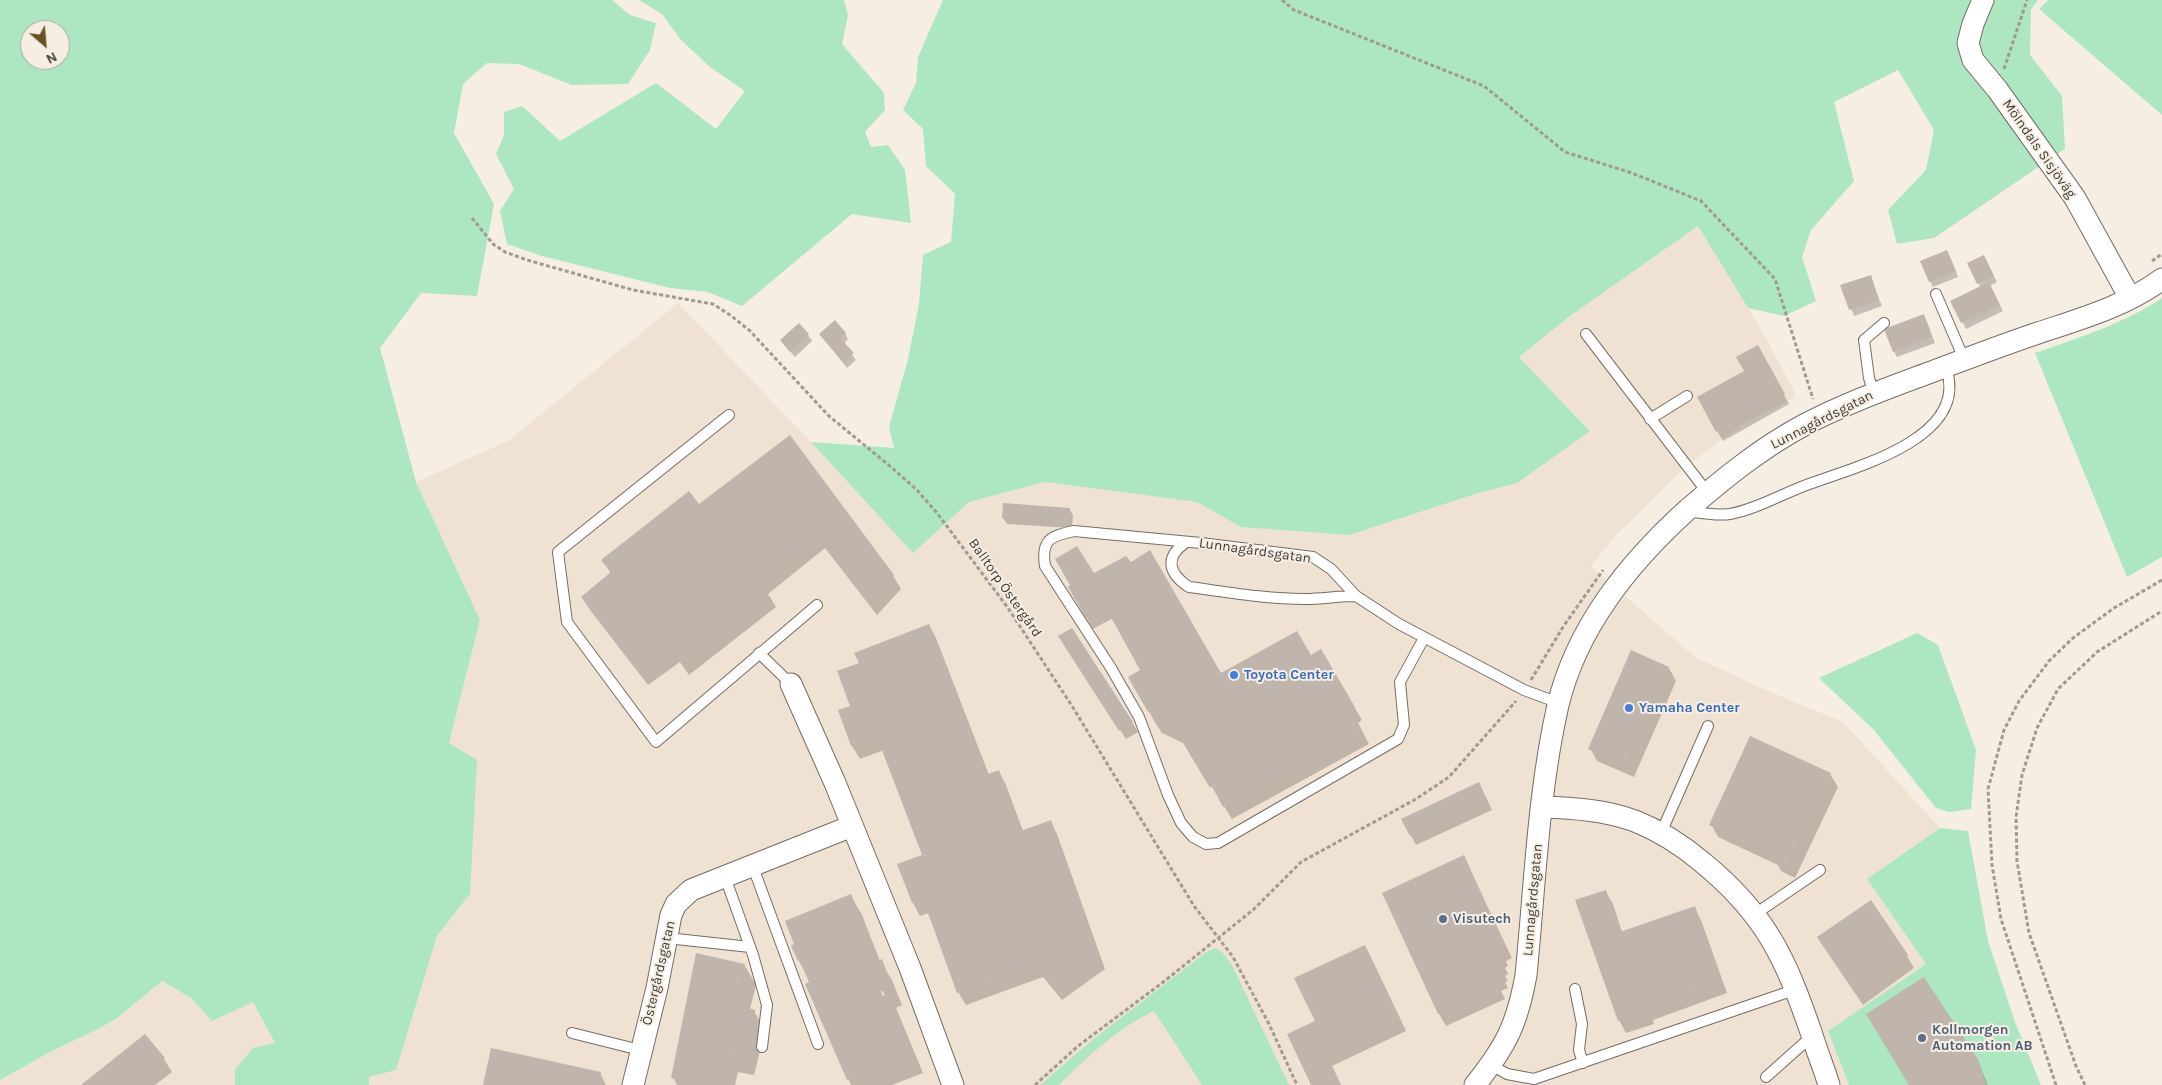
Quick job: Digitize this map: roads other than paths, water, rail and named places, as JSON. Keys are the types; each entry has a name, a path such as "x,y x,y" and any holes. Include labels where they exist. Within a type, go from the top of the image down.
{"street":[{"name":"Mölndals Sisjöväg","path":"1983,0 1973,24 1968,43 1973,60 1997,89 2075,198 2130,298"},
{"name":"Lunnagårdsgatan","path":"1474,1085 1502,1049 1516,1021 1522,1000 1542,807 1559,703 1585,634 1600,608 1638,558 1664,531 1707,492 1758,453 1788,434 1874,392 1964,359 2088,318 2130,298 2162,279"},
{"path":"791,684 910,968 953,1085"},
{"path":"1542,807 1605,813 1634,821 1661,833 1686,848 1730,885 1755,914 1779,952 1797,989 1829,1085"},
{"name":"Östergårdsgatan","path":"633,1085 640,1050 657,988 671,915 676,904 691,890 753,867 852,826"}],"lane":[{"path":"1936,294 1964,359"},
{"path":"1874,392 1869,378 1864,340 1884,323"},
{"path":"1586,334 1707,492"},
{"path":"1687,511 1730,514 1885,457 1911,442 1930,426 1941,413 1948,401 1949,391 1949,381 1945,367"},
{"path":"1650,420 1687,396"},
{"path":"729,415 558,552 567,622 656,742 816,605"},
{"path":"1185,543 1074,531 1056,534 1047,542 1042,551 1045,566 1111,668 1139,717 1168,795 1181,824 1193,837 1206,844 1218,843 1398,739 1404,725 1400,682 1424,638"},
{"name":"Lunnagårdsgatan","path":"1356,596 1307,599 1274,598 1189,587 1177,579 1171,562 1174,551 1185,543 1241,547 1313,557 1330,569 1356,596 1424,638 1524,690 1559,703"},
{"path":"759,653 791,684"},
{"path":"1661,833 1708,726"},
{"path":"753,867 818,1044"},
{"path":"1755,914 1820,870"},
{"path":"725,877 750,947 766,1004 762,1047"},
{"path":"667,938 750,947"},
{"path":"1575,989 1582,1024 1579,1050 1582,1064"},
{"path":"1491,1065 1507,1074 1534,1079 1797,989"},
{"path":"572,1033 640,1050"},
{"path":"1766,1077 1812,1036"}],"place":[{"name":"Toyota Center","path":"1234,675"},
{"name":"Yamaha Center","path":"1629,708"},
{"name":"Visutech","path":"1443,919"},
{"name":"Kollmorgen Automation AB","path":"1922,1038"}]}
